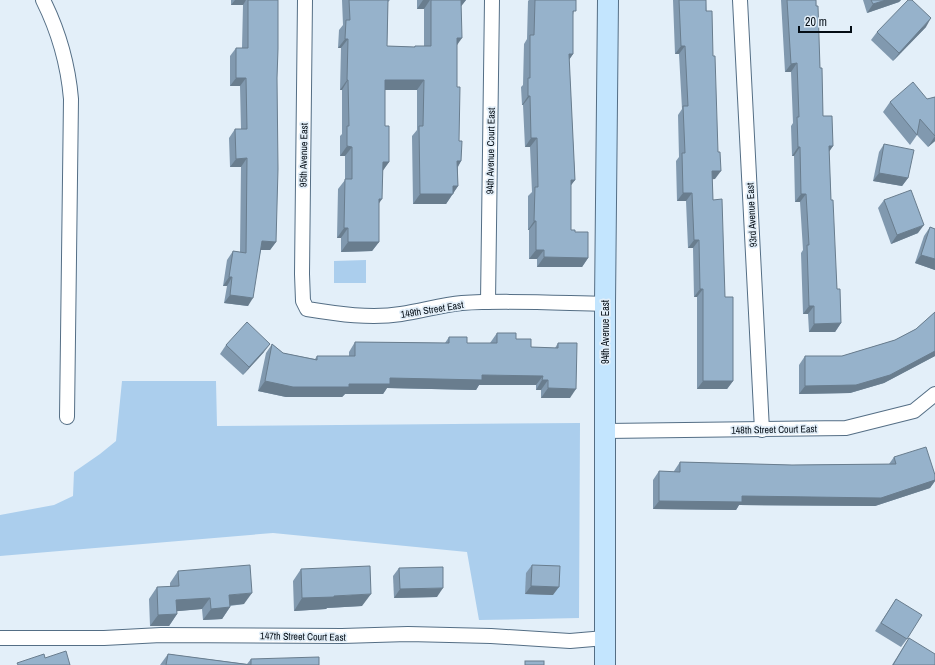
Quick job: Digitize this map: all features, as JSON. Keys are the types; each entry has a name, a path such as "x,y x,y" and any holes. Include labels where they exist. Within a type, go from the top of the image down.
{"main road":[{"name":"94th Avenue East","path":"605,665 605,304 608,0"}],"street":[{"path":"43,0 54,24 65,57 71,99 67,417"},
{"name":"95th Avenue East","path":"305,0 302,274 303,301 307,308"},
{"name":"94th Avenue Court East","path":"488,302 492,0"},
{"name":"93rd Avenue East","path":"740,0 762,430"},
{"name":"149th Street East","path":"307,308 337,314 385,315 401,314 443,305 488,302 605,304"},
{"name":"148th Street Court East","path":"606,431 846,428 914,411 935,394"},
{"name":"147th Street Court East","path":"0,638 104,638 176,635 342,636 408,634 490,636 570,641 605,638"}],"shaded area":[{"path":"366,260 366,283 334,283 334,261"},
{"path":"122,381 216,381 217,426 580,423 579,618 479,620 467,552 273,533 0,556 0,515 54,505 73,496 74,472 116,441"}],"building":[{"path":"248,0 278,0 278,169 276,242 262,241 253,298 230,295 232,277 229,277 233,251 246,253 247,158 236,159 235,129 247,129 246,78 236,78 236,48 248,48"},
{"path":"349,0 388,0 387,46 415,47 431,46 431,0 461,0 462,38 457,38 457,87 460,87 459,141 462,141 461,161 457,161 458,186 453,186 453,194 420,194 419,126 423,126 424,80 385,80 385,126 389,126 389,162 383,162 382,199 379,199 379,242 348,242 348,228 344,228 345,179 352,179 352,147 347,146 347,126 349,126 347,80 348,39 345,39 346,20 350,20"},
{"path":"535,0 576,0 576,11 573,11 573,54 569,54 575,180 571,180 571,230 575,230 575,232 588,232 588,258 544,257 544,250 536,250 536,221 534,221 535,187 538,187 537,138 531,138 530,96 528,96 528,78 530,78 530,35 534,35"},
{"path":"679,0 706,0 706,11 712,11 718,152 720,152 721,171 712,171 713,200 722,199 725,297 733,297 733,381 703,381 703,289 700,289 699,240 694,240 692,193 683,193 682,153 685,153 683,106 688,106 685,46 681,46"},
{"path":"787,0 816,0 816,6 818,6 823,116 832,116 833,146 829,146 831,200 833,200 837,289 840,289 841,323 814,324 814,306 809,306 807,245 809,245 806,194 801,194 800,147 798,147 797,117 799,117 797,63 791,64"},
{"path":"871,0 886,0 873,4"},
{"path":"908,0 912,0 931,18 899,53 877,32"},
{"path":"913,82 927,99 935,97 935,136 920,119 917,135 890,102"},
{"path":"884,144 914,150 908,178 879,173"},
{"path":"911,190 924,225 897,235 884,200"},
{"path":"930,227 935,229 935,259 921,255"},
{"path":"935,312 935,351 890,375 856,385 805,386 805,356 842,356 895,340 916,329"},
{"path":"247,322 270,344 249,367 226,345"},
{"path":"497,333 516,333 516,339 531,339 531,347 558,348 558,343 577,343 576,389 548,388 548,380 542,380 543,376 482,375 482,380 390,378 390,384 349,384 349,387 293,387 265,381 272,344 283,353 317,360 317,356 355,356 355,342 449,343 449,337 467,337 467,343 497,343"},
{"path":"926,447 935,475 935,480 881,498 742,496 742,502 659,501 659,471 680,472 680,462 792,465 896,464 894,457"},
{"path":"250,565 252,593 229,595 230,607 211,609 210,598 176,600 177,614 158,615 157,587 179,586 178,571"},
{"path":"532,565 560,566 559,587 531,586"},
{"path":"370,566 371,594 302,598 301,569"},
{"path":"443,567 443,588 400,589 399,568"},
{"path":"896,599 922,615 907,639 881,623"},
{"path":"909,638 935,654 935,665 893,665"},
{"path":"66,651 70,665 18,665 17,663 44,654 45,658"},
{"path":"168,654 251,665 166,665"},
{"path":"319,657 319,665 251,665 251,659"},
{"path":"525,661 544,661 544,665 525,665"}]}
